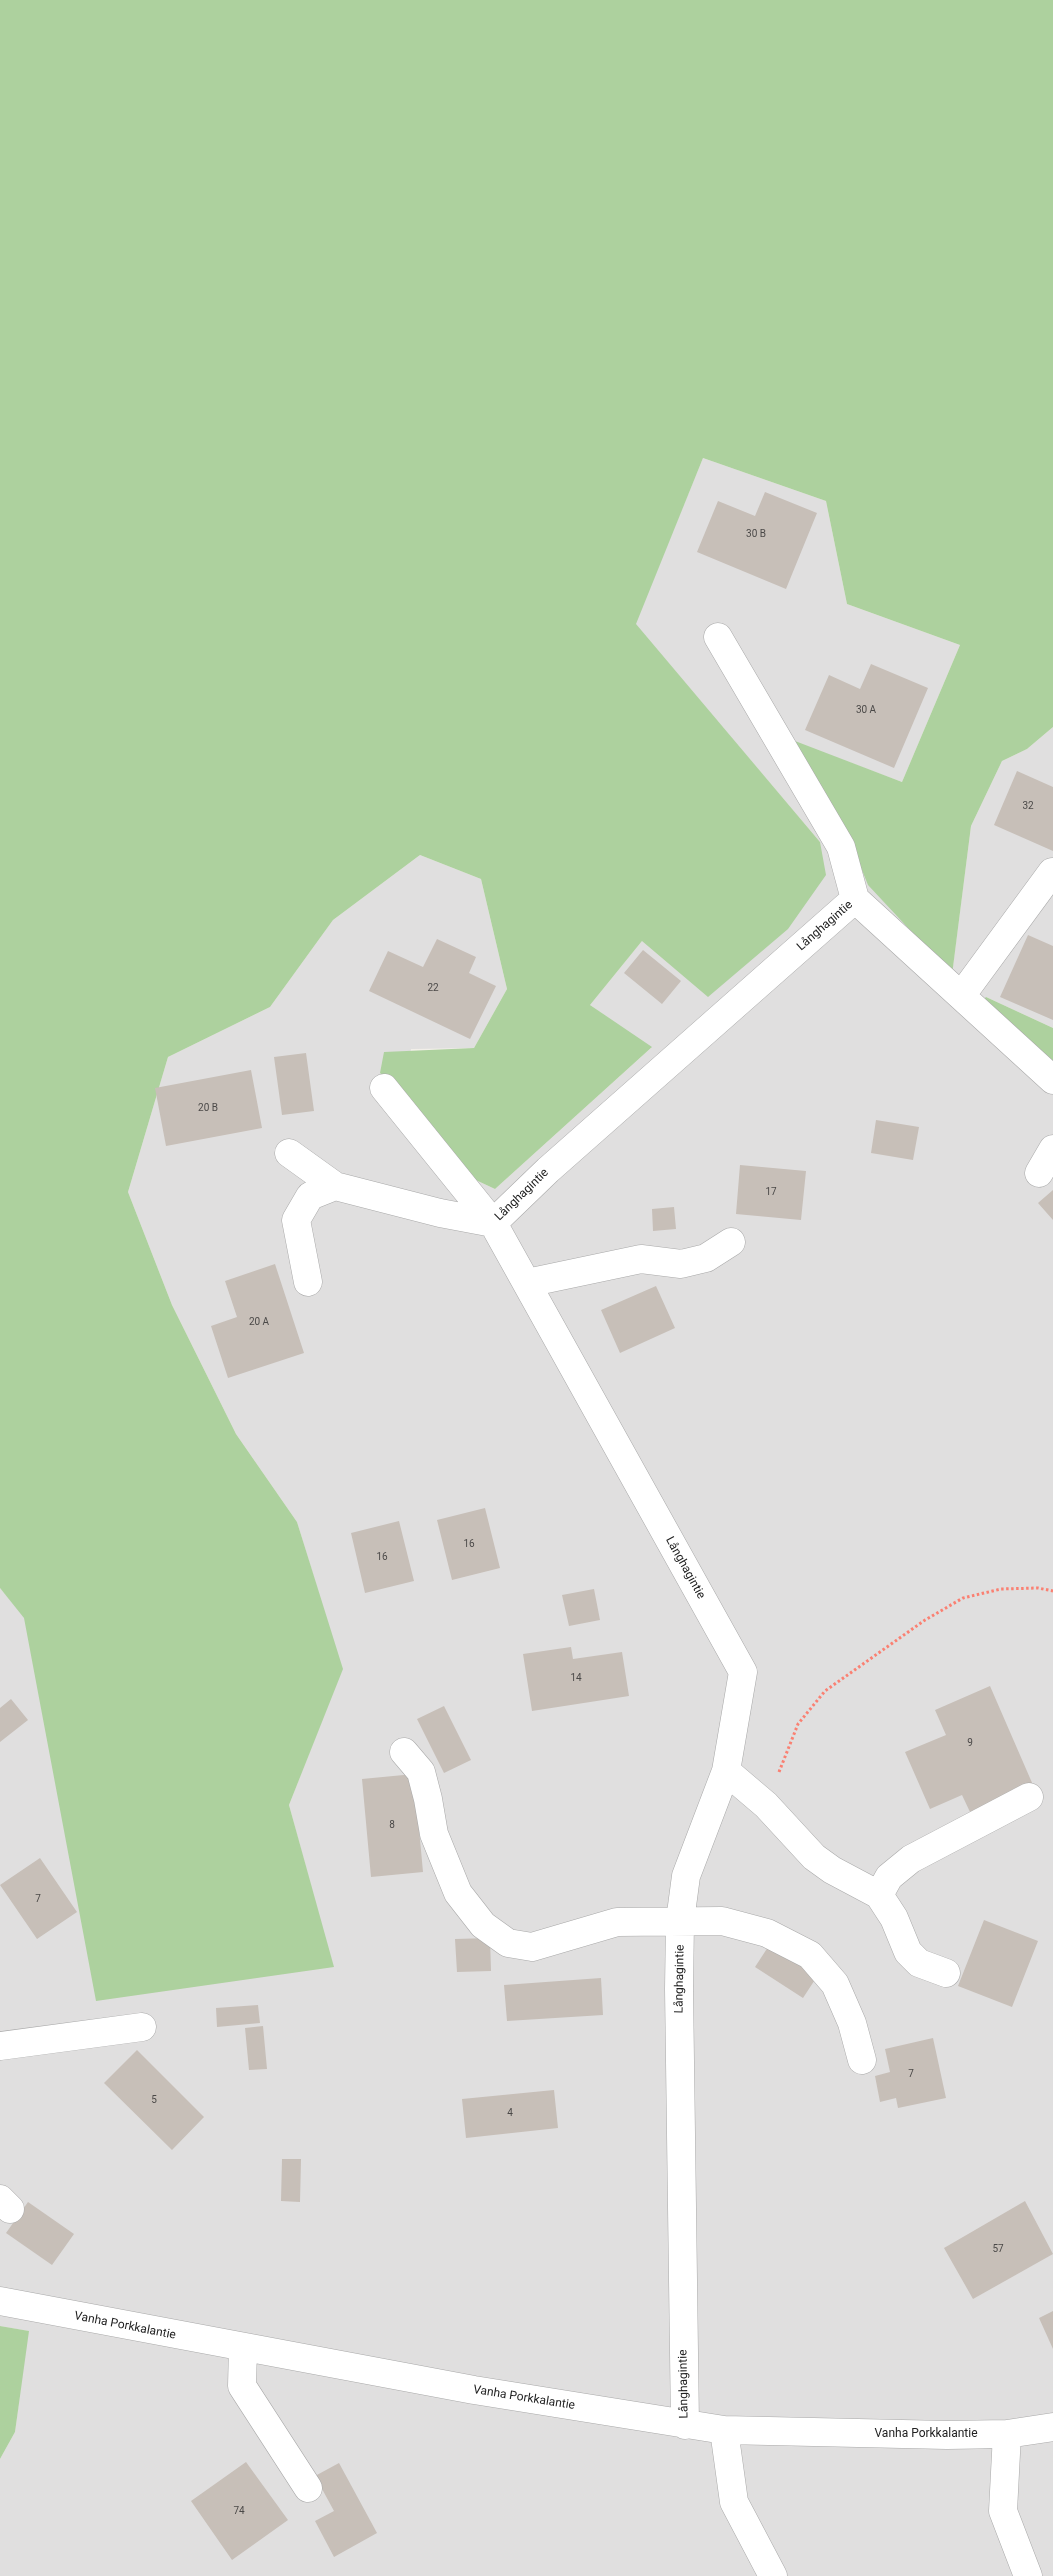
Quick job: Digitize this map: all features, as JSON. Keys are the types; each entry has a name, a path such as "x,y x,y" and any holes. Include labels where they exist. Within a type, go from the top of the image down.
{"street":[{"name":"Långhagintie","path":"718,637 841,848 855,899 1053,1080"},
{"path":"961,996 1052,872"},
{"name":"Långhagintie","path":"685,2425 679,1989 680,1921 686,1876 726,1772 743,1672 493,1223 548,1170 855,899"},
{"path":"384,1088 493,1223"},
{"path":"1039,1173 1053,1149"},
{"path":"289,1153 335,1186 440,1213 493,1223"},
{"path":"308,1282 296,1220 310,1196 335,1186"},
{"path":"527,1283 641,1259 681,1264 706,1258 731,1242"},
{"path":"404,1752 421,1772 434,1834 458,1893 484,1925 508,1943 532,1947 617,1922 722,1920 767,1933 810,1954 835,1984 852,2023 862,2060"},
{"path":"726,1772 766,1805 814,1857 832,1870 879,1895 894,1918 908,1952 919,1963 946,1973"},
{"path":"879,1895 889,1878 911,1859 1029,1797"},
{"path":"0,2046 142,2027"},
{"name":"Vanha Porkkalantie","path":"0,2301 474,2390 724,2430 947,2435 1008,2434 1053,2426"},
{"path":"243,2348 242,2386 308,2488"},
{"path":"724,2430 734,2502 773,2576"},
{"path":"1008,2434 1003,2511 1028,2576"}],"path":[{"path":"766,1805 798,1724 825,1691 925,1620 963,1598 1001,1589 1038,1588 1053,1591"}],"shaded area":[{"path":"703,458 826,501 847,604 960,645 902,782 795,742 952,974 971,826 1002,761 1027,749 1053,727 1053,1028 986,997 1053,1065 1053,2576 0,2576 0,2459 15,2432 28,2331 0,2326 0,1588 333,1967 289,1805 342,1669 297,1522 236,1434 172,1305 128,1192 168,1057 270,1007 333,920 420,855 481,879 507,989 474,1048 411,1049 403,1095 465,1175 495,1189 651,1048 590,1005 642,941 820,842 635,624"}],"green space":[{"path":"0,0 1053,0 1053,727 1027,749 1002,761 971,826 952,975 868,885 847,833 795,741 902,782 960,645 847,604 826,501 703,458 636,624 820,842 826,875 788,929 708,997 642,941 590,1005 652,1047 495,1189 465,1175 403,1095 380,1073 384,1052 474,1048 507,989 481,879 420,855 333,920 270,1007 168,1057 128,1192 172,1305 236,1434 297,1522 343,1669 289,1805 334,1967 96,2001 24,1618 0,1588"},
{"path":"986,997 1053,1028 1053,1065 979,1004"},
{"path":"0,2326 29,2331 15,2432 0,2459"}],"building":[{"path":"765,492 817,513 786,589 697,552 718,501 755,516"},
{"path":"871,664 928,688 894,768 805,730 829,675 860,689"},
{"path":"1017,771 1053,787 1053,851 994,825"},
{"path":"1028,935 1053,946 1053,1020 1000,997"},
{"path":"437,939 476,957 469,973 496,986 470,1039 369,991 388,951 423,967"},
{"path":"643,950 681,981 662,1004 624,973"},
{"path":"306,1053 314,1111 282,1115 274,1057"},
{"path":"251,1070 262,1128 166,1146 155,1088"},
{"path":"876,1120 919,1127 913,1160 871,1153"},
{"path":"740,1165 806,1171 801,1220 736,1214"},
{"path":"1053,1190 1053,1220 1038,1203"},
{"path":"674,1207 676,1229 653,1231 652,1209"},
{"path":"275,1264 304,1353 228,1378 211,1326 237,1317 225,1281"},
{"path":"656,1286 675,1328 620,1353 601,1310"},
{"path":"485,1508 500,1568 452,1580 437,1520"},
{"path":"399,1521 414,1581 365,1593 351,1533"},
{"path":"594,1589 600,1620 569,1626 562,1595"},
{"path":"571,1647 573,1659 622,1652 629,1696 532,1711 523,1654"},
{"path":"990,1686 1033,1785 970,1812 962,1795 930,1809 905,1752 946,1735 935,1710"},
{"path":"11,1699 28,1720 0,1742 0,1708"},
{"path":"444,1706 471,1760 444,1773 417,1719"},
{"path":"414,1774 423,1872 371,1877 362,1779"},
{"path":"40,1858 77,1912 37,1939 0,1885"},
{"path":"984,1920 1038,1941 1012,2007 958,1986"},
{"path":"490,1938 491,1971 457,1972 455,1939"},
{"path":"770,1944 818,1975 803,1998 755,1967"},
{"path":"601,1978 603,2015 507,2021 504,1985"},
{"path":"258,2005 260,2023 217,2027 216,2008"},
{"path":"263,2026 267,2069 249,2070 245,2028"},
{"path":"933,2038 946,2098 898,2108 896,2098 880,2102 875,2076 890,2072 885,2049"},
{"path":"137,2050 204,2117 172,2150 104,2083"},
{"path":"554,2090 558,2128 466,2138 462,2099"},
{"path":"282,2159 301,2159 300,2202 281,2201"},
{"path":"1025,2201 1053,2254 973,2299 944,2248"},
{"path":"28,2202 74,2234 52,2265 6,2233"},
{"path":"1053,2311 1053,2349 1039,2318"},
{"path":"246,2462 288,2520 232,2560 191,2501"},
{"path":"339,2463 377,2533 334,2557 315,2521 334,2511 315,2476"}]}
